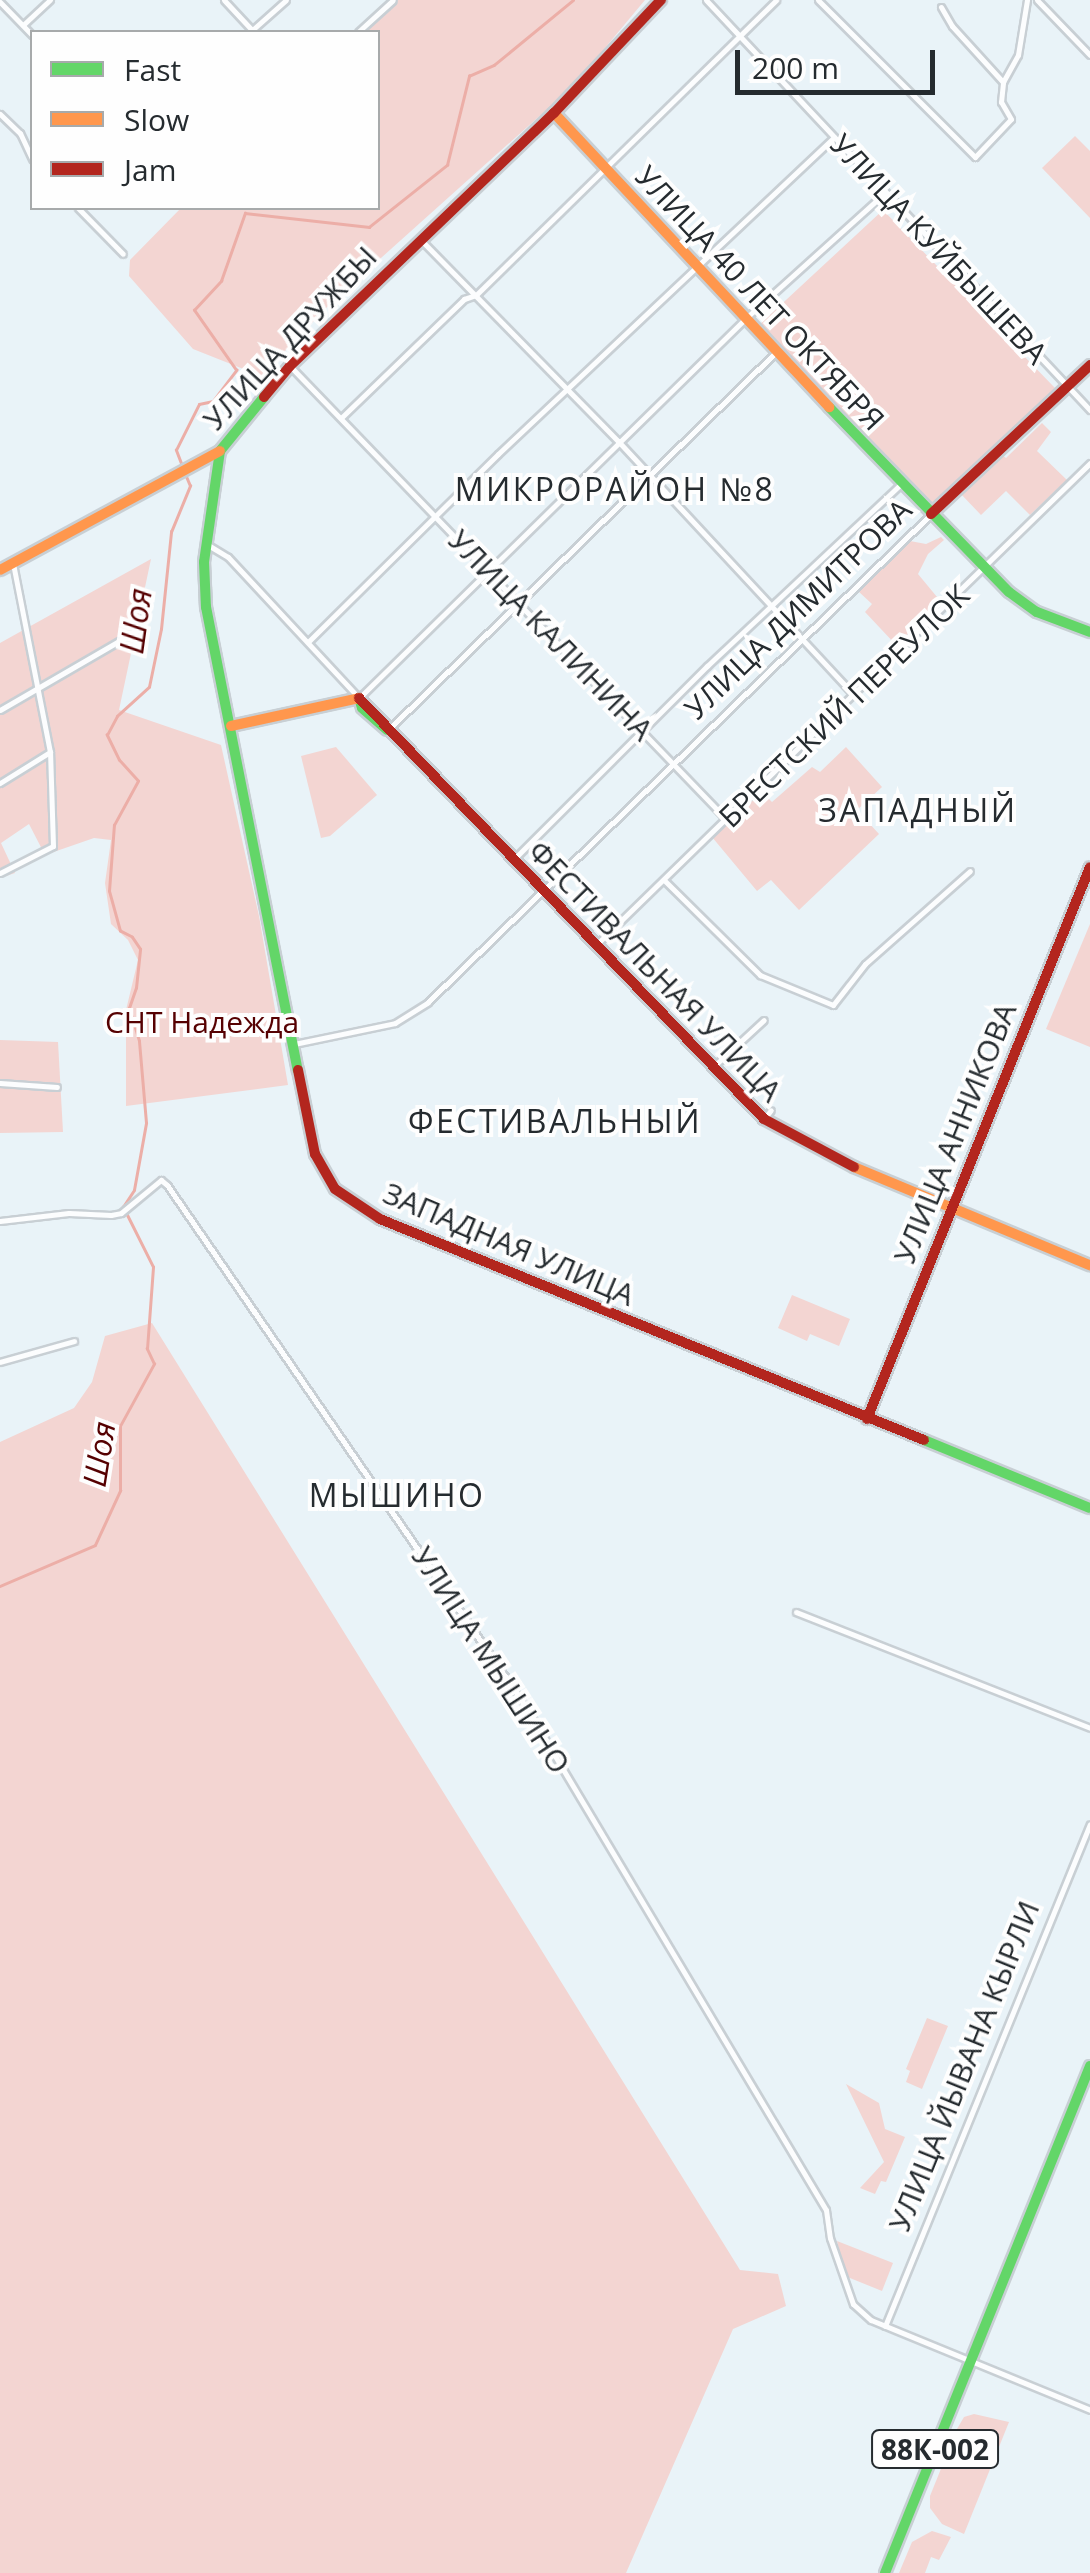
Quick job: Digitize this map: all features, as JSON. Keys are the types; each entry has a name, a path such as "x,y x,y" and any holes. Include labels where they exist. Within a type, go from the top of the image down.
{"main road":[{"name":"УЛИЦА ДРУЖБЫ","path":"0,570 220,451 290,366 419,238 554,114 662,0"},
{"name":"УЛИЦА 40 ЛЕТ ОКТЯБРЯ","path":"554,114 901,484 1021,603 1090,632"},
{"name":"УЛИЦА ДИМИТРОВА","path":"931,514 1090,364"},
{"name":"ЗАПАДНАЯ УЛИЦА","path":"220,451 205,544 206,607 320,1168 335,1189 357,1207 1090,1508"},
{"path":"231,726 359,698"},
{"name":"ФЕСТИВАЛЬНАЯ УЛИЦА","path":"359,698 362,708 388,730 710,1068 767,1115 828,1155 1090,1265"},
{"name":"УЛИЦА АННИКОВА","path":"867,1419 1090,866"},
{"name":"88К-002","path":"885,2573 1090,2066"}],"street":[{"path":"22,25 50,0"},
{"path":"224,0 250,30"},
{"path":"254,30 286,0"},
{"path":"360,30 393,0"},
{"name":"УЛИЦА КУЙБЫШЕВА","path":"706,0 1090,410"},
{"path":"342,417 464,299 476,294 776,0"},
{"path":"818,0 975,156 1010,121 1001,102 1003,82 1018,56 1027,0"},
{"path":"1038,0 1090,55"},
{"path":"0,2 30,33"},
{"path":"941,8 952,26 1003,82"},
{"path":"0,114 20,133 30,155"},
{"path":"308,642 567,389 834,137"},
{"path":"359,698 746,318 886,192"},
{"path":"80,210 123,254"},
{"path":"419,238 618,441 856,696"},
{"path":"388,730 777,351"},
{"name":"УЛИЦА КАЛИНИНА","path":"290,366 727,820"},
{"name":"БРЕСТСКИЙ ПЕРЕУЛОК","path":"595,946 1090,464"},
{"path":"512,861 901,484"},
{"name":"УЛИЦА ДИМИТРОВА","path":"294,1044 395,1023 416,1011 931,514"},
{"name":"ФЕСТИВАЛЬНАЯ УЛИЦА","path":"205,544 228,557 359,698"},
{"path":"0,873 53,846 50,752 13,563"},
{"path":"0,710 138,630 148,610"},
{"path":"0,783 50,752"},
{"path":"665,881 760,975 833,1005 865,964 970,871"},
{"path":"710,1068 764,1020"},
{"path":"0,1083 57,1087"},
{"name":"УЛИЦА МЫШИНО","path":"0,1221 69,1213 112,1215 121,1213 161,1180 171,1190 514,1690 821,2203 853,2304 885,2326"},
{"path":"0,1362 74,1341"},
{"path":"796,1612 1090,1728"},
{"name":"УЛИЦА ЙЫВАНА КЫРЛИ","path":"885,2326 1090,1824"},
{"path":"885,2326 1090,2410"}],"green space":[{"path":"398,0 645,0 574,85 333,301 261,376 193,349 129,276 130,260 179,210 380,210 380,30 366,30"},
{"path":"1075,136 1090,151 1090,218 1042,168"},
{"path":"883,210 1055,388 929,509 859,433 848,428 848,421 759,325"},
{"path":"1042,423 1051,432 1037,451 1067,480 1030,515 1006,491 981,515 959,492 1000,453 1006,458"},
{"path":"941,537 944,540 928,554 918,574 942,603 896,645 865,612 872,604 858,591 910,541 926,544"},
{"name":"СНТ Надежда","path":"151,559 119,710 221,745 259,916 288,1085 126,1106 126,1010 138,960 128,940 111,924 105,883 111,840 94,838 45,855 29,824 1,843 15,873 0,878 0,643"},
{"path":"336,747 377,795 330,836 321,838 301,756"},
{"path":"846,747 882,787 857,810 879,834 799,910 771,880 757,891 712,837 762,792 772,802 812,767 820,772"},
{"path":"1090,924 1090,1047 1046,1029"},
{"path":"0,1040 58,1042 63,1132 0,1133"},
{"path":"792,1295 850,1319 839,1346 810,1334 807,1341 778,1328"},
{"path":"152,1323 740,2270 778,2274 786,2306 733,2329 626,2573 0,2573 0,1442 74,1408 92,1382 105,1336"},
{"path":"927,2018 948,2026 922,2089 906,2082 910,2071 906,2069"},
{"path":"846,2084 879,2103 885,2129 905,2137 886,2182 881,2181 875,2194 860,2188 884,2162"},
{"path":"837,2241 893,2263 882,2291 845,2276"},
{"path":"974,2414 1009,2422 964,2534 942,2524 930,2508 930,2496 957,2429 964,2417"},
{"path":"932,2531 951,2537 939,2560 931,2557 925,2573 899,2573 912,2542"}],"waterway":[{"name":"Шоя","path":"182,466 176,450 199,404 213,401 236,370 194,310 221,281 245,213 369,227 447,165 469,76 494,65 573,0"},
{"name":"Шоя","path":"0,1586 95,1545 120,1491 120,1426 154,1364 147,1349 153,1267 123,1207 134,1190 146,1123 139,1041 129,1008 136,988 140,949 132,937 120,931 109,891 114,825 138,781 119,760 107,735 117,716 149,687 161,629 171,532 190,486 185,474"}],"traffic: fast":[{"path":"264,397 220,451 204,562 206,607 298,1070"},
{"path":"829,407 1009,592 1037,612 1090,632"},
{"path":"359,698 362,708 387,730"},
{"path":"924,1440 1090,1508"},
{"path":"885,2573 1090,2066"}],"traffic: slow":[{"path":"554,113 829,407"},
{"path":"0,570 220,451"},
{"path":"231,726 359,698"},
{"path":"854,1167 1090,1265"}],"traffic: jam":[{"path":"264,397 290,366 554,113 661,0"},
{"path":"931,514 1090,365"},
{"path":"359,698 764,1119 854,1167"},
{"path":"867,1419 1090,867"},
{"path":"298,1070 315,1154 335,1189 380,1219 924,1440"}],"district":[{"name":"МИКРОРАЙОН №8","path":"615,489"},
{"name":"ЗАПАДНЫЙ","path":"918,810"},
{"name":"ФЕСТИВАЛЬНЫЙ","path":"555,1121"},
{"name":"МЫШИНО","path":"397,1495"}]}
